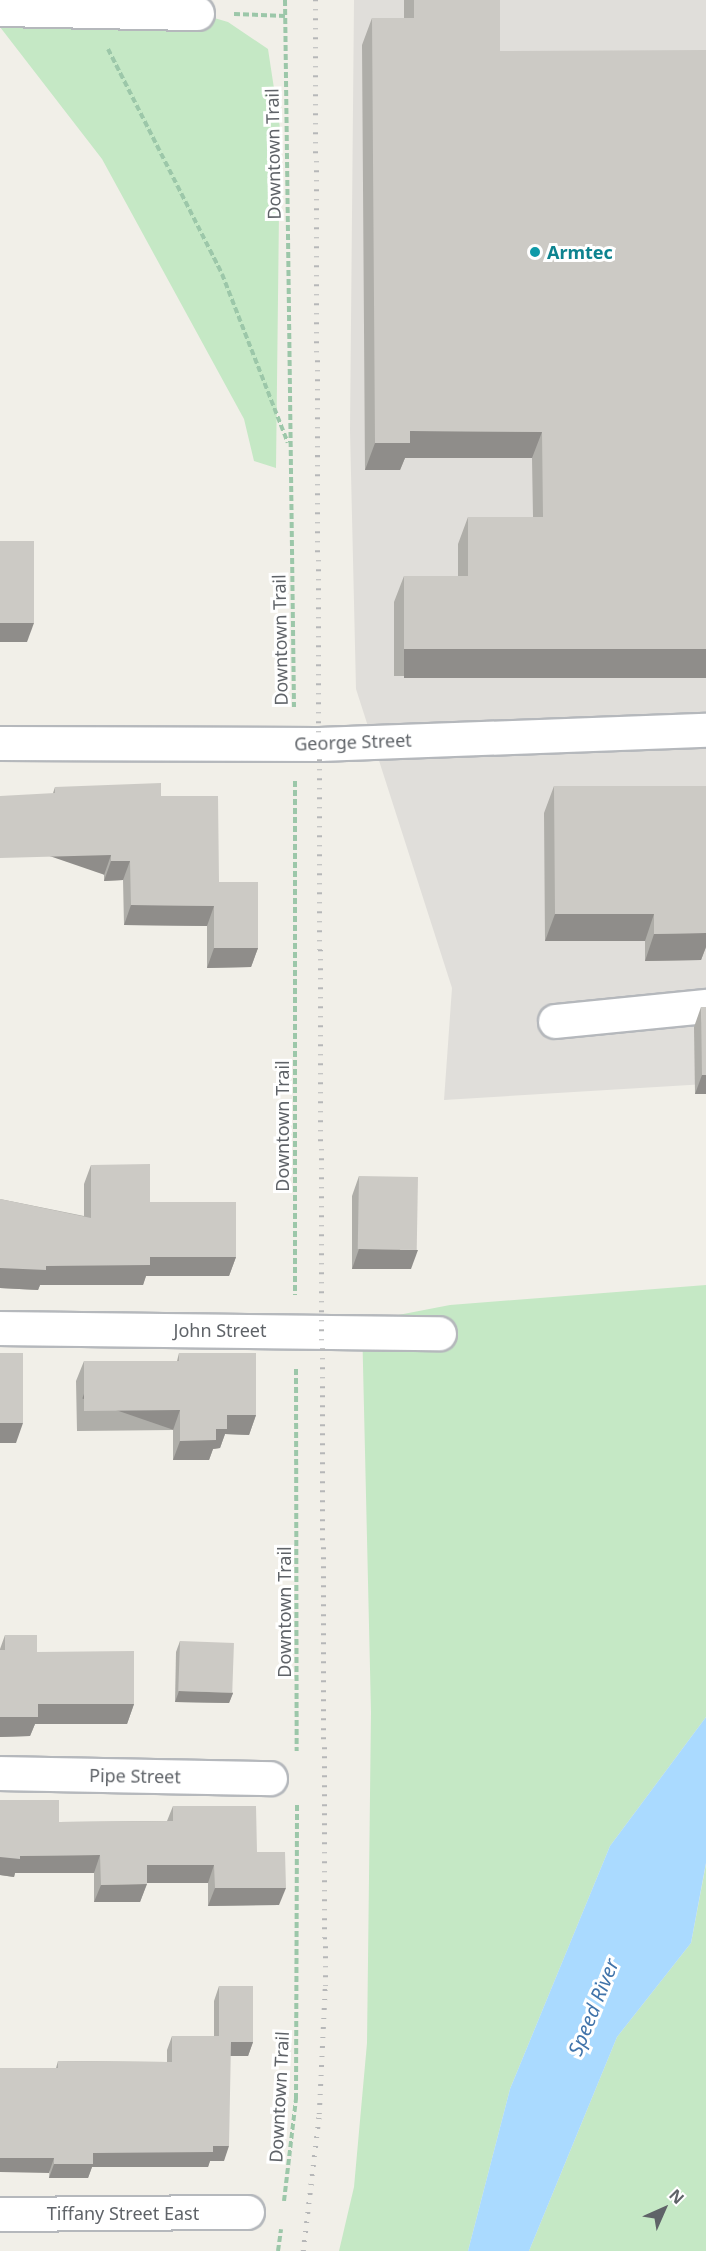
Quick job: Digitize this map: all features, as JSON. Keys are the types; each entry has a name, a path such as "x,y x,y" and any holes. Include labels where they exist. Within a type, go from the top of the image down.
{"street":[{"path":"0,9 83,8 197,13"},
{"name":"George Street","path":"0,743 295,744 706,730"},
{"path":"555,1021 706,1006"},
{"name":"John Street","path":"0,1328 439,1333"},
{"name":"Pipe Street","path":"0,1773 283,1770"},
{"name":"Tiffany Street East","path":"0,2214 247,2212"}],"path":[{"name":"Downtown Trail","path":"283,1770 296,1331 295,744 285,0"},
{"path":"83,8 121,72 222,274 290,446"},
{"path":"197,13 285,16"},
{"name":"Downtown Trail","path":"283,2212 296,2099 297,1797"},
{"path":"278,2251 282,2224"}],"shaded area":[{"path":"354,0 706,0 706,1084 444,1100 452,988 356,689 350,430"}],"green space":[{"path":"0,0 197,13 228,22 268,49 280,128 276,468 254,461 244,419 102,159 0,27"},
{"path":"706,1285 706,1717 610,1846 510,2089 468,2251 339,2251 354,2187 367,2043 371,1712 362,1322 450,1305"},
{"path":"706,1864 706,2251 529,2251 617,2037 691,1943"}],"water":[{"name":"Speed River","path":"706,1717 706,1863 691,1943 617,2037 529,2251 468,2251 510,2089 610,1846"}],"building":[{"name":"Armtec","path":"414,0 500,0 500,51 706,50 706,649 404,649 404,576 468,576 468,517 543,517 542,432 410,431 410,443 375,443 372,18 414,18"},
{"path":"0,541 34,541 34,623 0,623"},
{"path":"161,783 161,796 218,796 219,882 258,882 258,948 214,948 214,906 131,905 130,861 111,861 111,855 0,858 0,796 55,793 55,787"},
{"path":"554,786 706,786 706,933 654,934 654,914 555,914"},
{"path":"701,1007 706,1007 706,1075 702,1075"},
{"path":"150,1164 150,1202 236,1202 236,1257 150,1257 150,1265 46,1266 46,1270 0,1268 0,1199 91,1218 91,1165"},
{"path":"359,1176 418,1177 417,1250 358,1249"},
{"path":"0,1353 23,1353 23,1423 0,1423"},
{"path":"179,1353 256,1353 256,1415 227,1415 227,1429 216,1429 216,1440 180,1441 180,1410 84,1411 84,1361 179,1361"},
{"path":"5,1635 37,1635 37,1652 134,1651 134,1704 38,1704 38,1717 0,1717 0,1650 5,1650"},
{"path":"180,1641 234,1643 232,1693 178,1691"},
{"path":"0,1800 59,1800 59,1822 173,1821 173,1806 256,1806 257,1852 285,1852 286,1888 215,1888 214,1865 147,1865 147,1884 101,1885 100,1855 20,1856 20,1859 0,1857"},
{"path":"219,1986 253,1986 253,2042 231,2042 229,2146 213,2146 213,2152 93,2153 93,2164 54,2164 54,2158 0,2158 0,2068 58,2068 58,2061 172,2062 172,2036 219,2036"}],"railway":[{"path":"303,2251 319,2114 325,1986 315,0"}],"place":[{"name":"Armtec","path":"535,252"}]}
